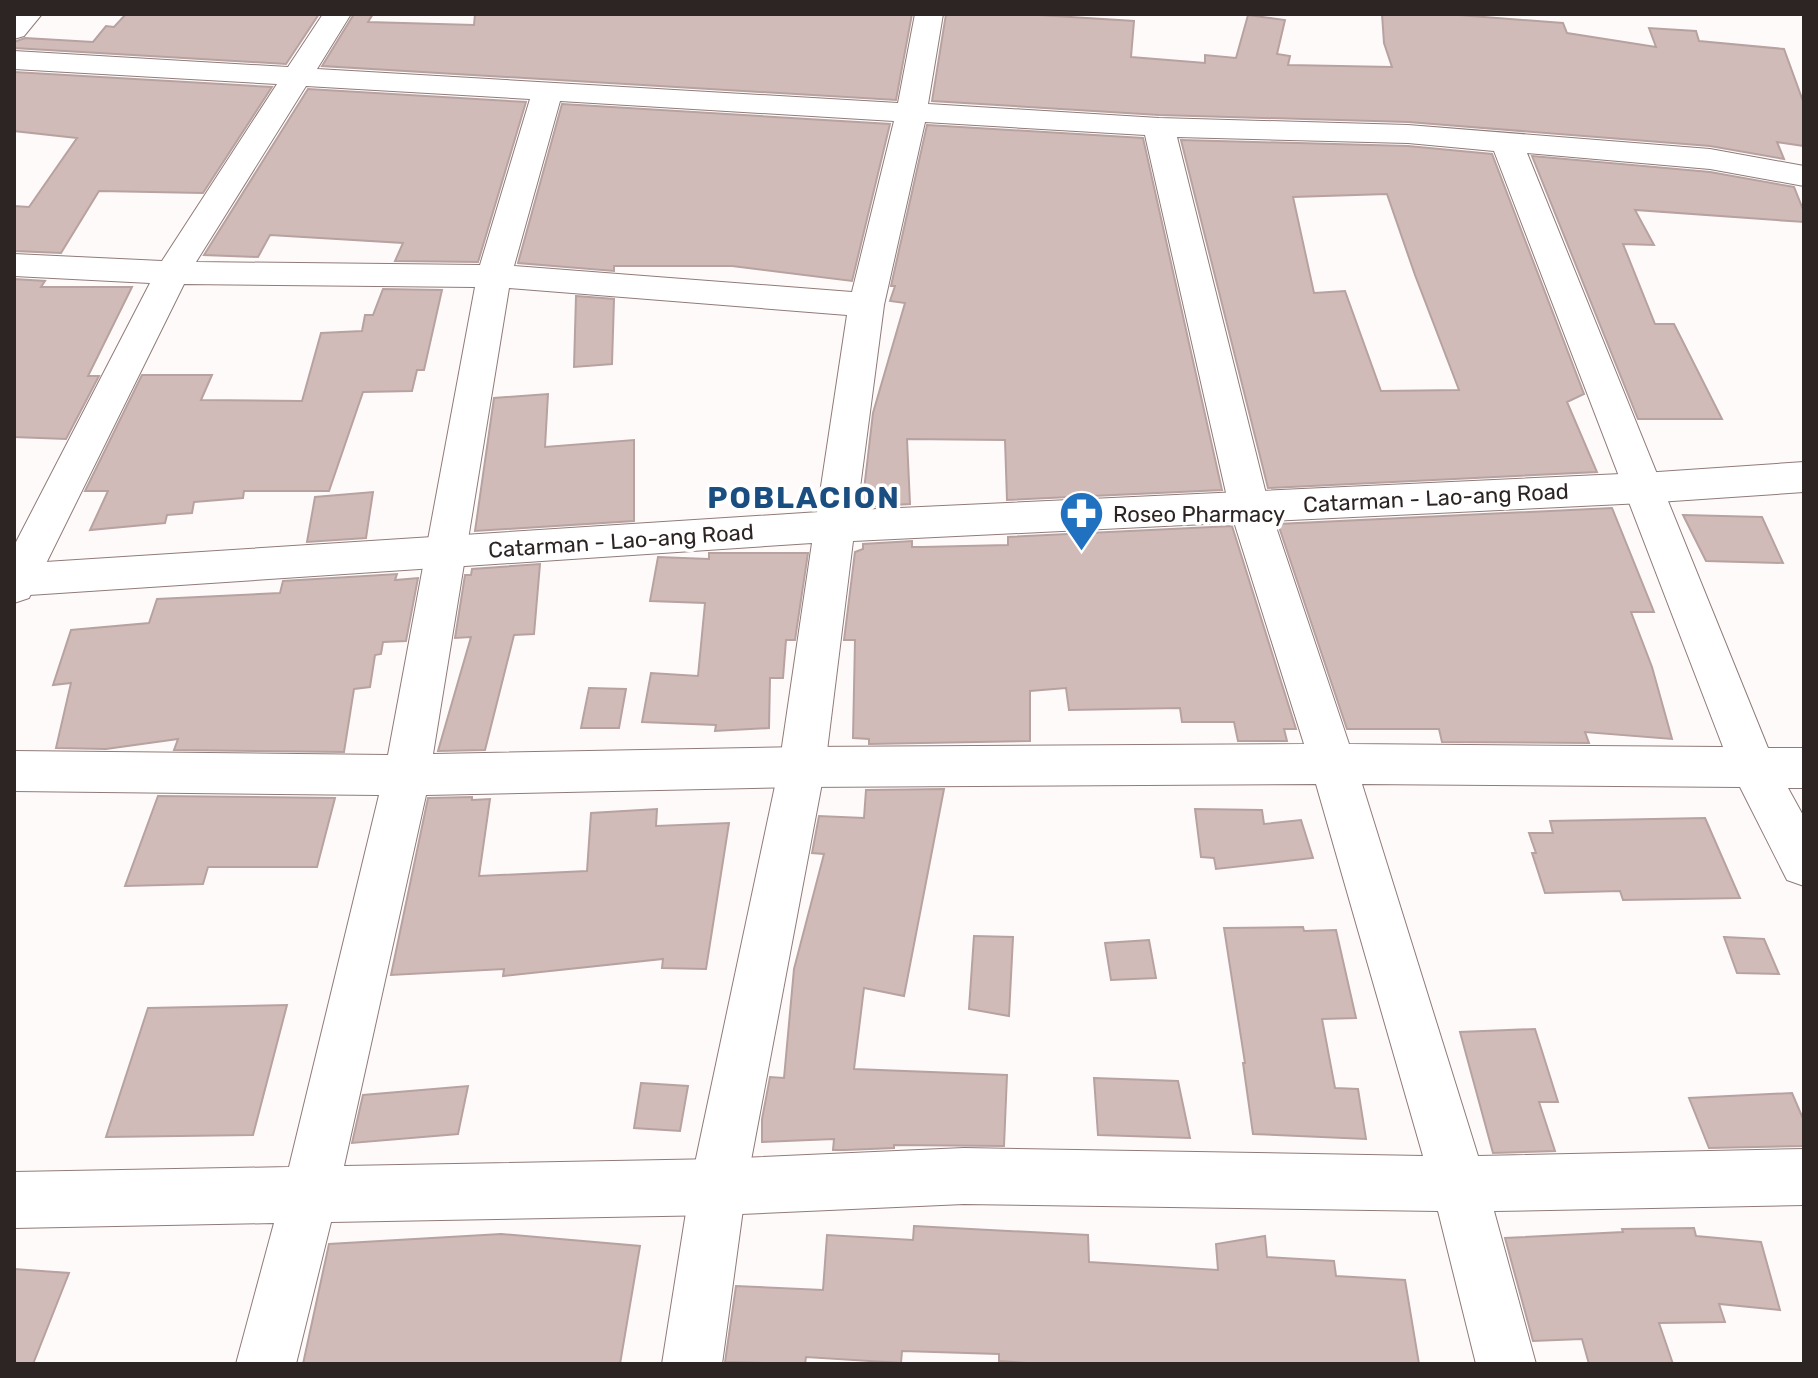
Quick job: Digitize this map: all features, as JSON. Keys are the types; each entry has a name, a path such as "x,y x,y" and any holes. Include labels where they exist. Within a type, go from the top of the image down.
{"street":[{"path":"14,30 28,14"},
{"path":"15,582 172,273 337,14"},
{"path":"692,1364 718,1187 802,767 866,305 912,111 929,14"},
{"path":"14,60 1159,127 1408,134 1710,159 1804,176"},
{"path":"266,1364 310,1194 407,775 494,276 548,91"},
{"path":"1159,127 1249,506 1333,764 1459,1184 1506,1364"},
{"path":"1506,141 1754,769 1804,864"},
{"path":"14,265 172,273 494,276 866,305"},
{"name":"Catarman - Lao-ang Road","path":"15,582 835,526 1643,488 1804,477"},
{"path":"14,771 407,775 802,767 1333,764 1804,768"},
{"path":"14,1200 718,1187 964,1176 1459,1184 1804,1177"}],"building":[{"path":"126,14 319,14 286,64 14,48 14,42 25,38 93,42 106,26 114,27"},
{"path":"354,14 373,14 368,22 474,25 475,14 912,14 896,100 322,66"},
{"path":"946,14 1023,14 1134,21 1131,57 1205,63 1205,55 1236,58 1248,15 1285,20 1277,54 1290,56 1288,65 1392,67 1384,43 1382,14 1446,14 1563,23 1567,33 1656,47 1649,28 1696,31 1699,41 1784,49 1804,104 1804,146 1777,142 1784,159 1710,146 1408,122 1159,115 932,101"},
{"path":"14,72 272,87 203,193 99,191 61,253 14,251 14,206 29,207 77,138 14,131"},
{"path":"308,89 526,102 478,262 395,261 403,243 270,235 258,257 204,255"},
{"path":"562,104 890,124 852,281 732,266 614,266 614,271 518,263"},
{"path":"927,125 1143,138 1222,490 1007,500 1005,440 907,439 910,504 862,507 873,413 905,303 890,301 895,286 891,286"},
{"path":"1181,140 1408,146 1492,154 1584,394 1567,402 1597,472 1268,488","holes":["1387,194 1459,390 1381,391 1345,291 1314,293 1293,197"]},
{"path":"1532,156 1710,172 1794,187 1804,212 1804,222 1635,210 1654,245 1623,244 1655,324 1674,324 1722,419 1638,419"},
{"path":"14,279 45,281 41,287 132,287 88,376 99,376 66,439 14,437"},
{"path":"383,289 442,290 424,370 417,370 412,391 363,392 329,491 244,491 243,498 194,502 192,513 167,515 165,523 90,530 108,491 85,491 142,375 212,375 201,400 302,401 321,333 362,331 365,315 373,315"},
{"path":"576,296 614,299 612,364 574,367"},
{"path":"548,394 545,447 634,440 634,521 475,531 494,398"},
{"path":"373,492 366,538 307,542 315,497"},
{"path":"1612,508 1654,612 1631,612 1652,667 1672,739 1585,732 1589,743 1442,742 1439,729 1347,729 1278,524"},
{"path":"1683,515 1762,517 1783,563 1706,561"},
{"path":"1232,526 1296,729 1284,729 1287,741 1238,741 1234,722 1182,722 1180,708 1069,710 1066,688 1030,691 1030,741 869,744 869,739 853,738 855,640 844,640 855,552 863,549 863,544 912,541 912,547 1008,545 1008,537"},
{"path":"709,553 808,553 795,640 786,640 783,678 770,678 769,728 715,731 716,725 642,722 651,673 698,676 705,603 650,601 658,557 709,559"},
{"path":"540,564 534,634 514,635 485,750 438,751 471,637 455,638 465,575 471,575 472,569"},
{"path":"397,574 395,580 418,578 406,641 383,642 381,654 375,655 370,687 354,689 344,752 174,750 178,739 106,749 56,748 71,683 53,685 71,630 149,623 157,599 280,593 283,581"},
{"path":"589,688 626,689 619,728 581,728"},
{"path":"944,789 904,996 864,988 854,1069 1007,1075 1004,1146 894,1145 894,1148 833,1150 834,1139 762,1142 762,1119 770,1077 784,1078 794,969 824,854 812,853 819,816 864,818 866,790"},
{"path":"158,796 335,798 317,867 208,867 203,884 125,886"},
{"path":"472,797 472,800 490,799 479,876 587,871 591,813 657,809 656,826 729,823 706,969 662,968 663,959 503,976 504,969 391,975 428,798"},
{"path":"1195,809 1262,810 1264,824 1301,820 1313,858 1216,869 1214,858 1201,857"},
{"path":"1705,818 1740,898 1623,900 1620,891 1545,893 1529,833 1553,833 1550,821"},
{"path":"1303,927 1304,931 1336,930 1356,1018 1322,1019 1335,1088 1358,1089 1366,1139 1253,1134 1224,928"},
{"path":"974,936 1013,937 1009,1016 969,1009"},
{"path":"1724,937 1764,939 1779,974 1737,973"},
{"path":"1149,940 1156,978 1111,980 1105,943"},
{"path":"287,1005 253,1135 106,1137 148,1008"},
{"path":"1535,1029 1558,1102 1539,1102 1555,1151 1493,1153 1460,1032"},
{"path":"1094,1078 1178,1081 1190,1138 1098,1135"},
{"path":"641,1083 688,1086 680,1131 634,1128"},
{"path":"468,1086 458,1134 352,1143 363,1095"},
{"path":"1792,1093 1804,1121 1804,1146 1709,1148 1689,1098"},
{"path":"914,1226 1088,1235 1089,1262 1218,1270 1216,1244 1265,1236 1267,1257 1334,1261 1336,1276 1405,1280 1419,1364 1042,1364 999,1361 999,1354 902,1351 901,1363 806,1357 805,1364 725,1362 736,1286 823,1290 827,1235 913,1240"},
{"path":"1694,1228 1696,1236 1761,1242 1780,1310 1719,1304 1725,1322 1659,1323 1673,1364 1589,1364 1582,1339 1533,1341 1505,1238 1623,1232 1622,1229"},
{"path":"501,1234 640,1246 620,1364 303,1364 329,1244"},
{"path":"14,1269 69,1273 33,1364 14,1364"}],"place":[{"name":"Roseo Pharmacy","path":"1082,553"}],"district":[{"name":"POBLACION","path":"804,498"}]}
